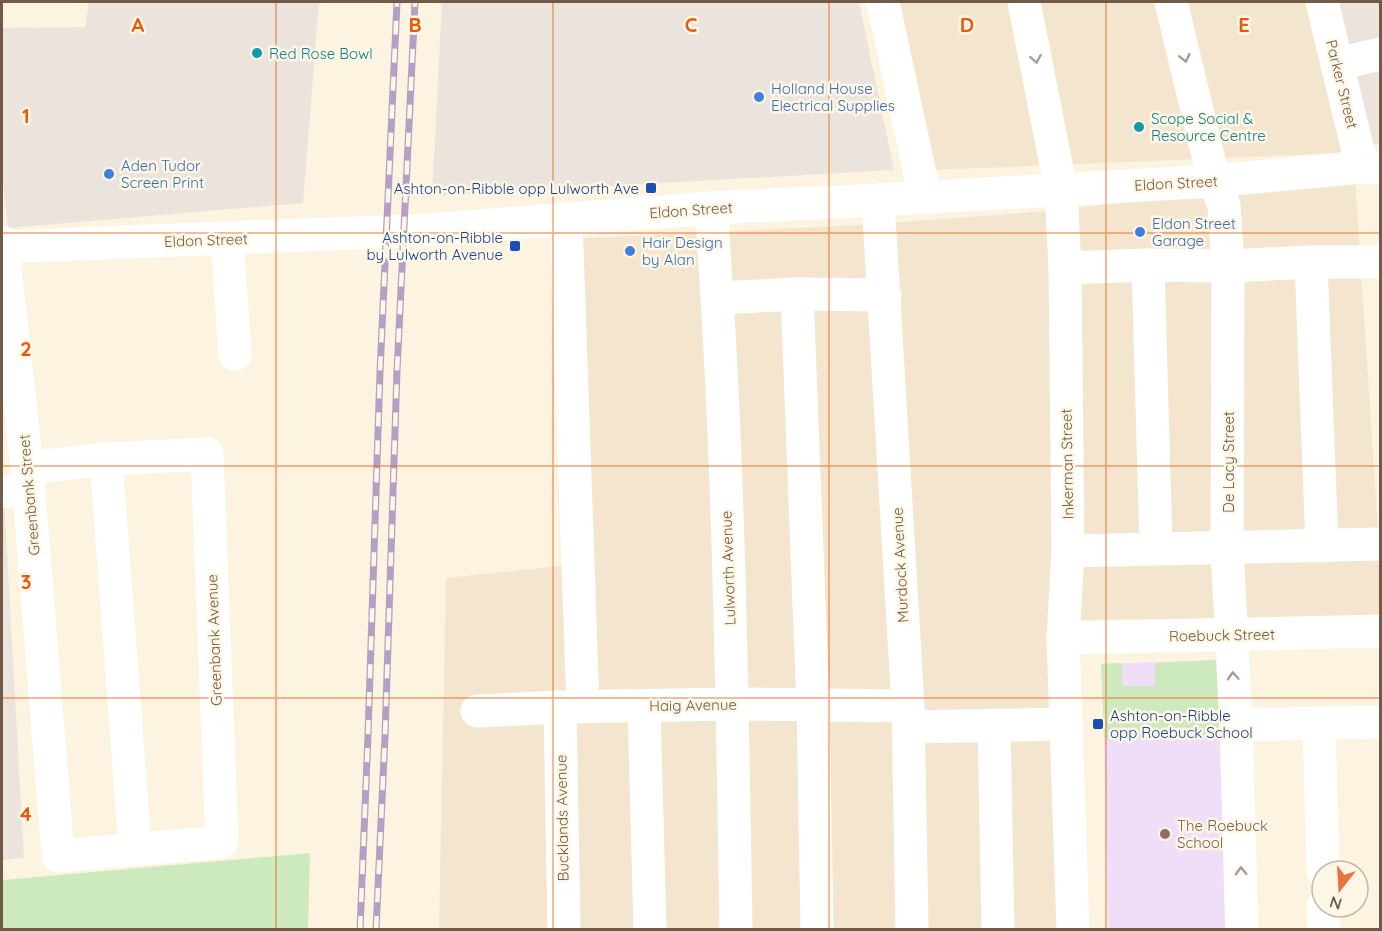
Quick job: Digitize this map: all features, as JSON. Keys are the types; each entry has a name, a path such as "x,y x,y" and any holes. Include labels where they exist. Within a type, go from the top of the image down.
{"street":[{"path":"883,2 925,197"},
{"name":"Inkerman Street","path":"1024,2 1061,189 1065,268 1068,551 1063,638 1073,930"},
{"name":"De Lacy Street","path":"1171,2 1214,181 1224,205 1228,267 1227,547 1236,725 1242,930"},
{"name":"Parker Street","path":"1322,2 1337,64 1371,167"},
{"path":"1337,64 1380,54"},
{"name":"Eldon Street","path":"2,247 427,230 711,208 1214,181 1371,167"},
{"name":"Murdock Avenue","path":"878,200 908,716 912,930"},
{"name":"Lulworth Avenue","path":"711,208 718,298 733,704 736,930"},
{"name":"Bucklands Avenue","path":"564,930 571,707 566,219"},
{"path":"227,239 235,354"},
{"name":"Greenbank Street","path":"2,242 19,483 58,856"},
{"path":"1311,262 1322,546"},
{"path":"1065,268 1228,267 1311,262 1380,262"},
{"path":"1148,266 1156,548"},
{"path":"718,298 797,294 885,295"},
{"path":"797,294 813,706 817,930"},
{"name":"Greenbank Avenue","path":"19,483 106,459 207,454 222,842 58,856"},
{"path":"106,459 135,848"},
{"path":"1068,551 1380,544"},
{"name":"Roebuck Street","path":"1063,638 1380,631"},
{"name":"Haig Avenue","path":"477,711 733,704 813,706 994,725 1066,724"},
{"path":"644,706 650,930"},
{"path":"1236,725 1380,722"},
{"path":"1319,724 1323,859"},
{"path":"994,725 998,930"}],"shaded area":[{"path":"89,2 319,2 303,203 8,228 2,174 2,28 85,27"},
{"path":"442,2 859,2 894,170 432,196"},
{"path":"894,2 1306,2 1342,153 935,170"},
{"path":"1339,2 1380,2 1380,144 1371,144"},
{"path":"1355,179 1380,561 1380,617 1078,620 1074,929 439,930 446,578 570,565 550,240 877,224 1035,212"},
{"path":"2,481 24,858 2,860"},
{"name":"The Roebuck School","path":"1218,660 1225,929 1108,929 1101,664"}],"green space":[{"path":"1218,660 1220,736 1215,738 1104,738 1101,664 1122,663 1122,686 1155,686 1155,663"},
{"path":"310,853 308,929 2,929 2,880"}],"railway":[{"path":"360,930 380,372 397,2"},
{"path":"376,930 397,371 415,2"}],"place":[{"name":"Red Rose Bowl","path":"257,53"},
{"name":"Holland House Electrical Supplies","path":"759,97"},
{"name":"Scope Social & Resource Centre","path":"1139,127"},
{"name":"Aden Tudor Screen Print","path":"109,174"},
{"name":"Ashton-on-Ribble opp Lulworth Ave","path":"651,188"},
{"name":"Eldon Street Garage","path":"1140,232"},
{"name":"Ashton-on-Ribble by Lulworth Avenue","path":"515,246"},
{"name":"Hair Design by Alan","path":"630,251"},
{"name":"Ashton-on-Ribble opp Roebuck School","path":"1098,724"},
{"name":"The Roebuck School","path":"1165,834"}]}
